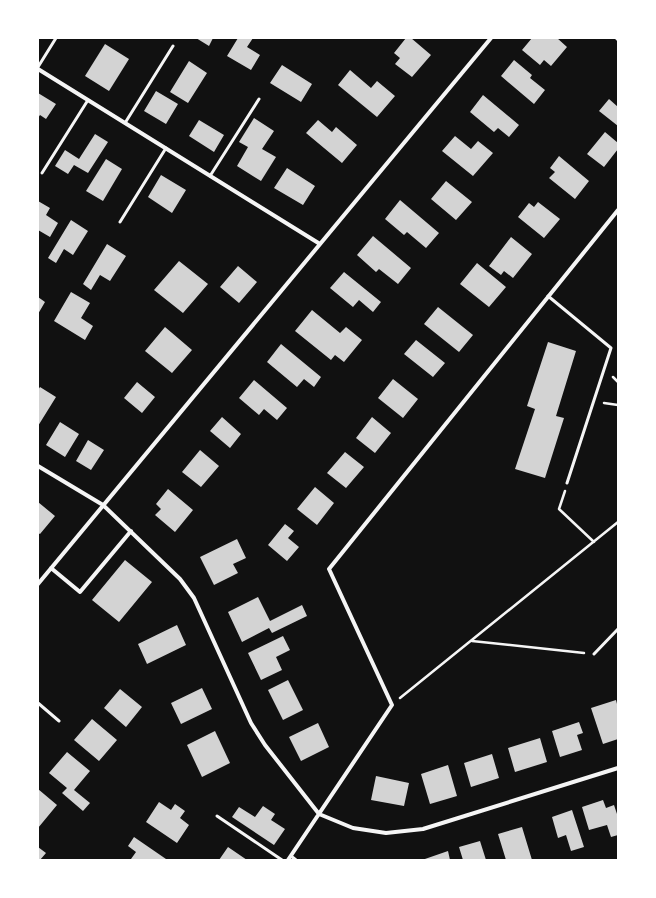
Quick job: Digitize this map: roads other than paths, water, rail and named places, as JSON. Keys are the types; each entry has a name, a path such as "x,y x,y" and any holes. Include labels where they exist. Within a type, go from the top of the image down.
{"street":[{"path":"38,584 491,38"},
{"path":"38,68 320,244"},
{"path":"290,858 392,705 329,569 618,210"},
{"path":"38,466 103,505 180,579 194,598 251,723 265,746 320,814 353,828 386,833 423,829 618,768"},
{"path":"51,568 80,592 130,531"}],"lane":[{"path":"38,68 56,38"},
{"path":"125,123 173,46"},
{"path":"210,176 258,98"},
{"path":"42,173 88,100"},
{"path":"120,222 166,148"},
{"path":"548,296 611,348 567,483"},
{"path":"594,654 618,629"},
{"path":"38,703 59,720"},
{"path":"217,816 282,860"},
{"path":"290,858 296,860"}]}
